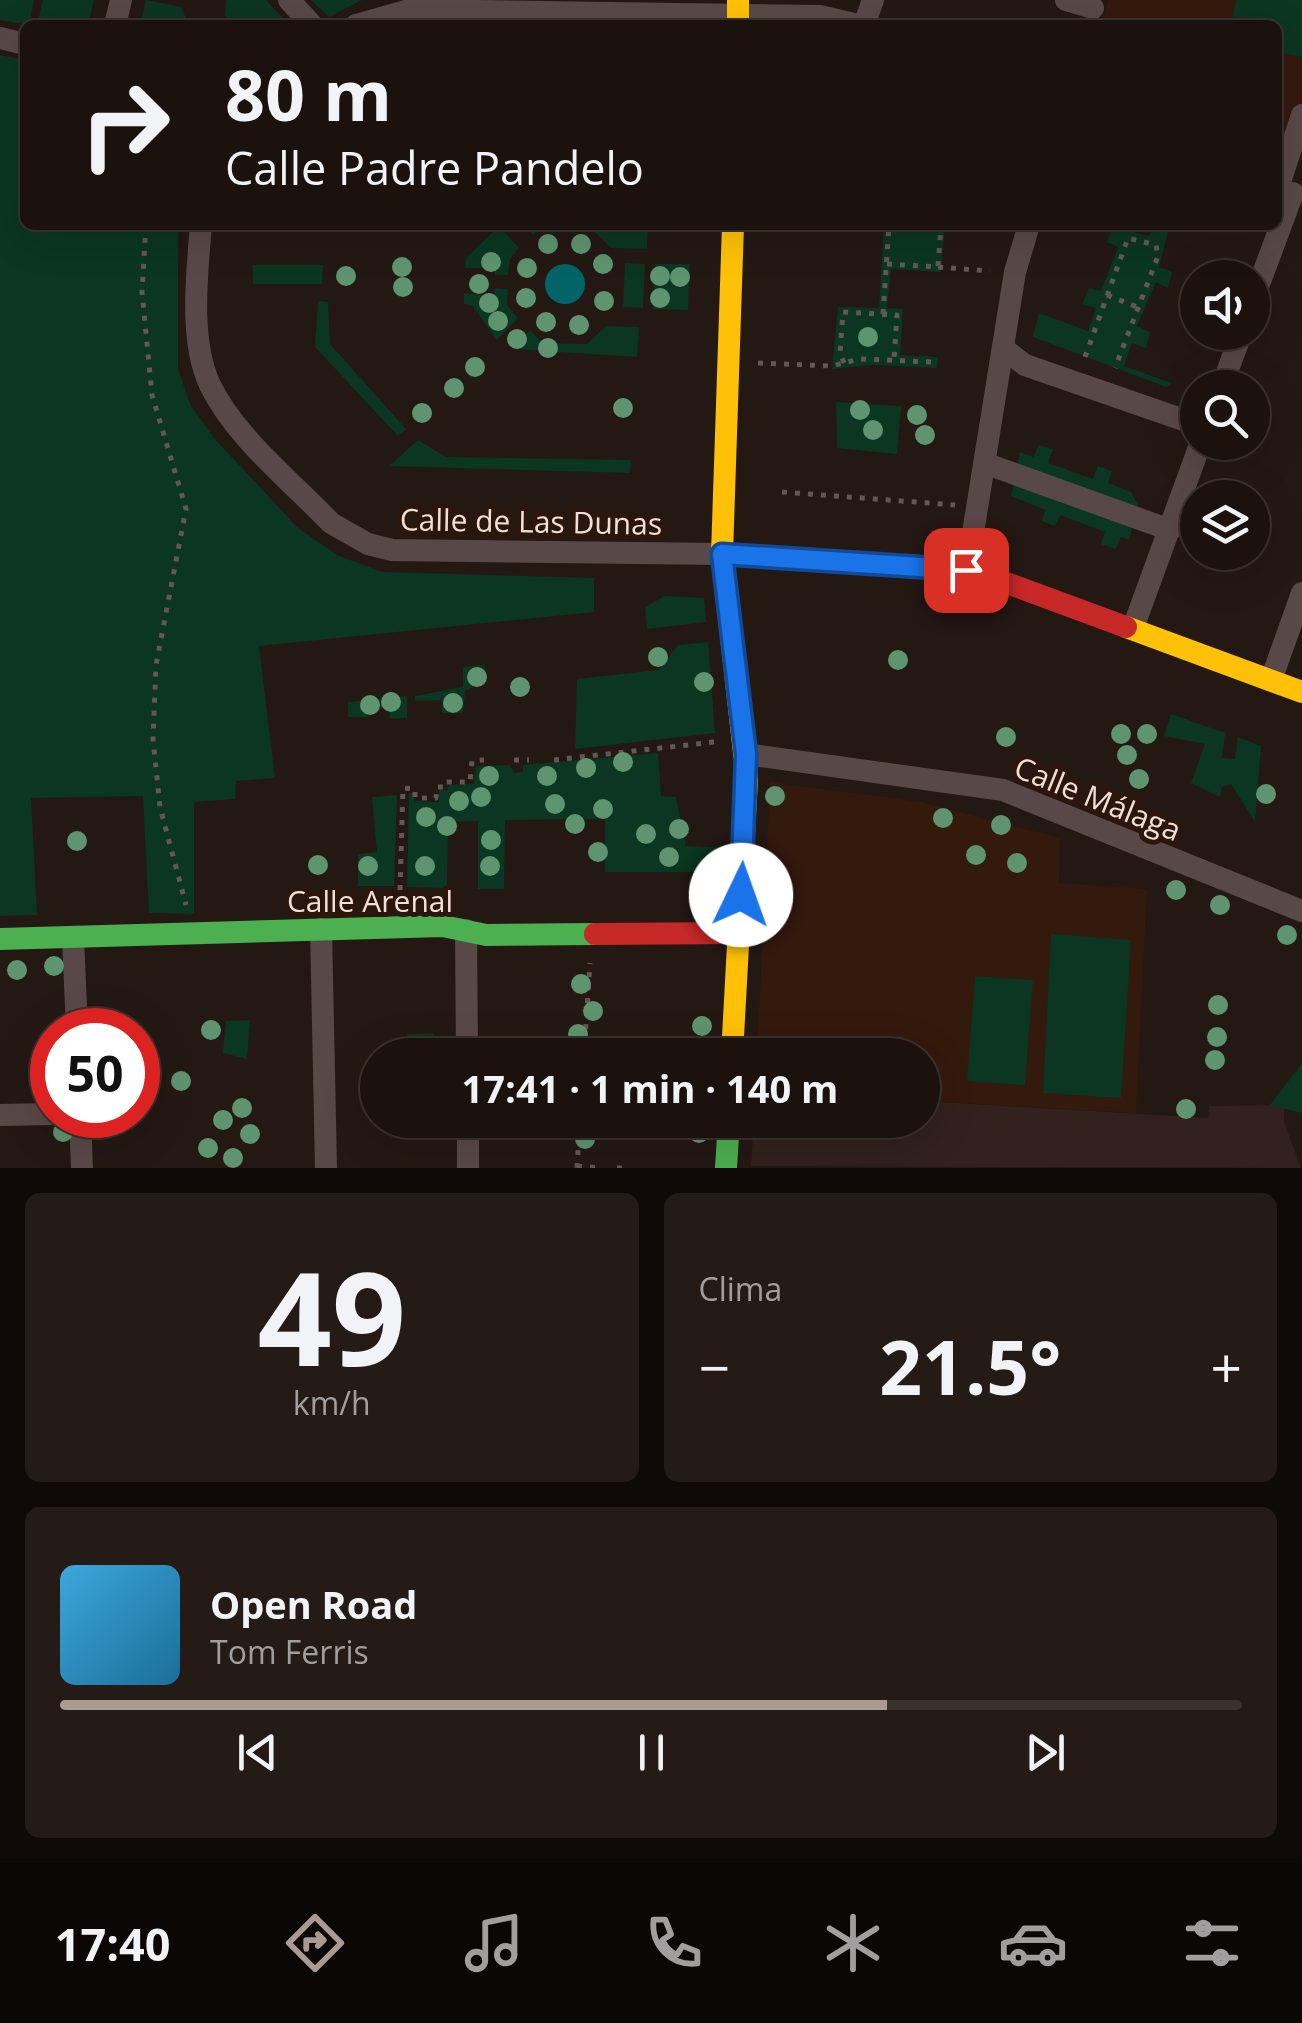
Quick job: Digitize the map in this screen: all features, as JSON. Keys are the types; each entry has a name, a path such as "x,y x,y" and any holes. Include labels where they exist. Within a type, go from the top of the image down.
{"street":[{"path":"289,0 307,20"},
{"path":"1066,0 1092,11"},
{"path":"374,20 409,10 738,13 833,16 845,20"},
{"path":"1288,191 1302,114"},
{"name":"Calle de Las Dunas","path":"202,230 198,340 210,385 228,414 331,523 350,536 392,550 722,554"},
{"path":"733,230 722,554 746,754 733,1038"},
{"path":"966,570 987,464 1015,272 1027,230"},
{"path":"1266,260 1275,230"},
{"path":"1004,350 1025,365 1180,419"},
{"path":"1134,628 1195,460"},
{"path":"987,464 1170,530"},
{"path":"722,554 966,570 1302,692"},
{"path":"1270,680 1302,593"},
{"name":"Calle Málaga","path":"746,754 1003,790 1302,912"},
{"path":"321,928 326,1168"},
{"name":"Calle Arenal","path":"0,939 321,928 466,930 486,935 739,933"},
{"path":"466,930 467,1038"},
{"path":"73,938 76,1008"},
{"path":"81,1138 82,1168"},
{"path":"468,1138 468,1168"},
{"path":"726,1168 728,1138"}],"path":[{"path":"146,230 142,292 152,395 186,509 156,665 154,738 160,807 184,892 188,933"},
{"path":"883,314 889,230"},
{"path":"938,268 941,230"},
{"path":"1085,357 1128,238 1156,245 1158,256 1115,368"},
{"path":"887,266 1015,272"},
{"path":"1107,295 1138,307"},
{"path":"844,362 840,354 843,312 897,315 894,360"},
{"path":"754,362 830,366 894,360 934,362"},
{"path":"782,492 978,508"},
{"path":"554,760 722,741 724,726 741,723"},
{"path":"400,890 404,788 415,788 416,798 436,798 437,787 470,782 472,760 484,760"},
{"path":"514,760 529,760"},
{"path":"585,1038 592,933"},
{"path":"579,1138 577,1167 601,1168"},
{"path":"617,1168 628,1168"}],"shaded area":[{"path":"1108,0 1302,0 1302,103 1283,164 1282,20 1104,20"},
{"path":"770,782 921,802 1060,838 1059,883 1147,889 1136,1113 940,1102 940,1038 758,1038"},
{"path":"940,1102 1208,1118 1209,1106 1284,1105 1284,1122 1301,1168 751,1166 753,1138 940,1138"}],"green space":[{"path":"0,0 34,0 30,20 20,20 20,23 0,20"},
{"path":"43,0 94,0 89,20 38,20"},
{"path":"146,0 181,7 187,20 141,20"},
{"path":"226,0 266,0 284,20 231,20 225,16"},
{"path":"311,0 362,0 329,17"},
{"path":"1236,0 1302,0 1302,57 1282,53 1282,20 1232,20"},
{"path":"0,55 20,59 20,230 178,230 178,369 191,406 214,438 298,528 339,556 383,572 594,578 594,612 259,646 275,778 236,781 235,799 194,802 194,914 149,913 143,796 31,798 37,915 0,916"},
{"path":"495,230 503,230 519,248 510,259 508,275 495,275 495,268 465,268 466,258"},
{"path":"593,230 648,230 647,249 611,248"},
{"path":"884,230 945,230 941,272 891,269 887,308 903,309 900,355 938,357 937,368 873,365 832,369 838,307 879,308"},
{"path":"1111,230 1149,236 1152,230 1168,231 1159,267 1172,272 1168,288 1156,282 1137,326 1150,332 1146,348 1132,343 1124,366 1172,383 1166,387 1033,337 1039,313 1088,331 1096,308 1082,304 1089,288 1101,291 1118,247 1107,242"},
{"path":"625,263 645,264 643,308 623,307"},
{"path":"655,264 690,264 688,310 653,309"},
{"path":"253,265 323,265 322,284 253,284"},
{"path":"495,288 508,289 507,305 518,318 497,340 472,305 464,304 464,293 494,296"},
{"path":"318,301 328,302 330,344 406,429 398,436 315,347"},
{"path":"606,326 639,327 637,357 513,349 530,330 542,343 587,344"},
{"path":"836,402 901,406 897,454 837,448"},
{"path":"418,440 446,457 631,460 630,473 389,466"},
{"path":"1039,445 1053,449 1048,463 1093,479 1098,466 1112,471 1108,483 1131,492 1138,505 1129,540 1121,537 1116,549 1101,544 1105,532 1060,515 1055,526 1042,521 1045,510 1011,496 1020,452 1033,457"},
{"path":"665,596 704,598 706,622 647,629 645,607"},
{"path":"708,642 715,733 575,749 577,679 658,670 678,645"},
{"path":"485,665 484,682 465,691 463,713 442,713 442,700 415,701 415,696 463,687 463,667"},
{"path":"407,696 407,718 390,719 389,708 368,709 367,717 348,717 348,702"},
{"path":"1171,714 1225,733 1222,758 1235,759 1238,737 1261,746 1255,822 1231,784 1222,787 1220,797 1191,783 1205,744 1164,736"},
{"path":"658,753 661,796 676,797 686,846 732,848 732,872 605,872 605,819 505,820 504,889 478,889 478,821 448,821 447,888 407,887 409,793 414,793 415,801 439,802 439,790 448,790 449,785 474,784 476,766 509,765 515,773 523,772 523,765"},
{"path":"397,795 394,886 358,886 358,854 377,852 372,797"},
{"path":"1051,934 1131,940 1121,1098 1043,1093"},
{"path":"975,976 1033,980 1025,1085 967,1081"},
{"path":"250,1020 247,1059 223,1053 226,1021"},
{"path":"433,1033 434,1038 407,1038 407,1034"},
{"path":"1302,1063 1302,1113 1270,1105"}],"water":[{"path":"565,264 579,270 585,284 579,298 565,304 551,298 545,284 551,270"}],"traffic: fast":[{"path":"0,939 443,926 486,935 595,934"},
{"path":"726,1168 728,1138"}],"traffic: slow":[{"path":"738,0 738,20"},
{"path":"733,230 722,554 747,780 733,1038"},
{"path":"1126,627 1302,692"}],"traffic: jam":[{"path":"722,554 977,572 1126,627"},
{"path":"595,934 739,933"}],"route":[{"path":"741,895 746,754 727,626 722,554 966,570"}]}
